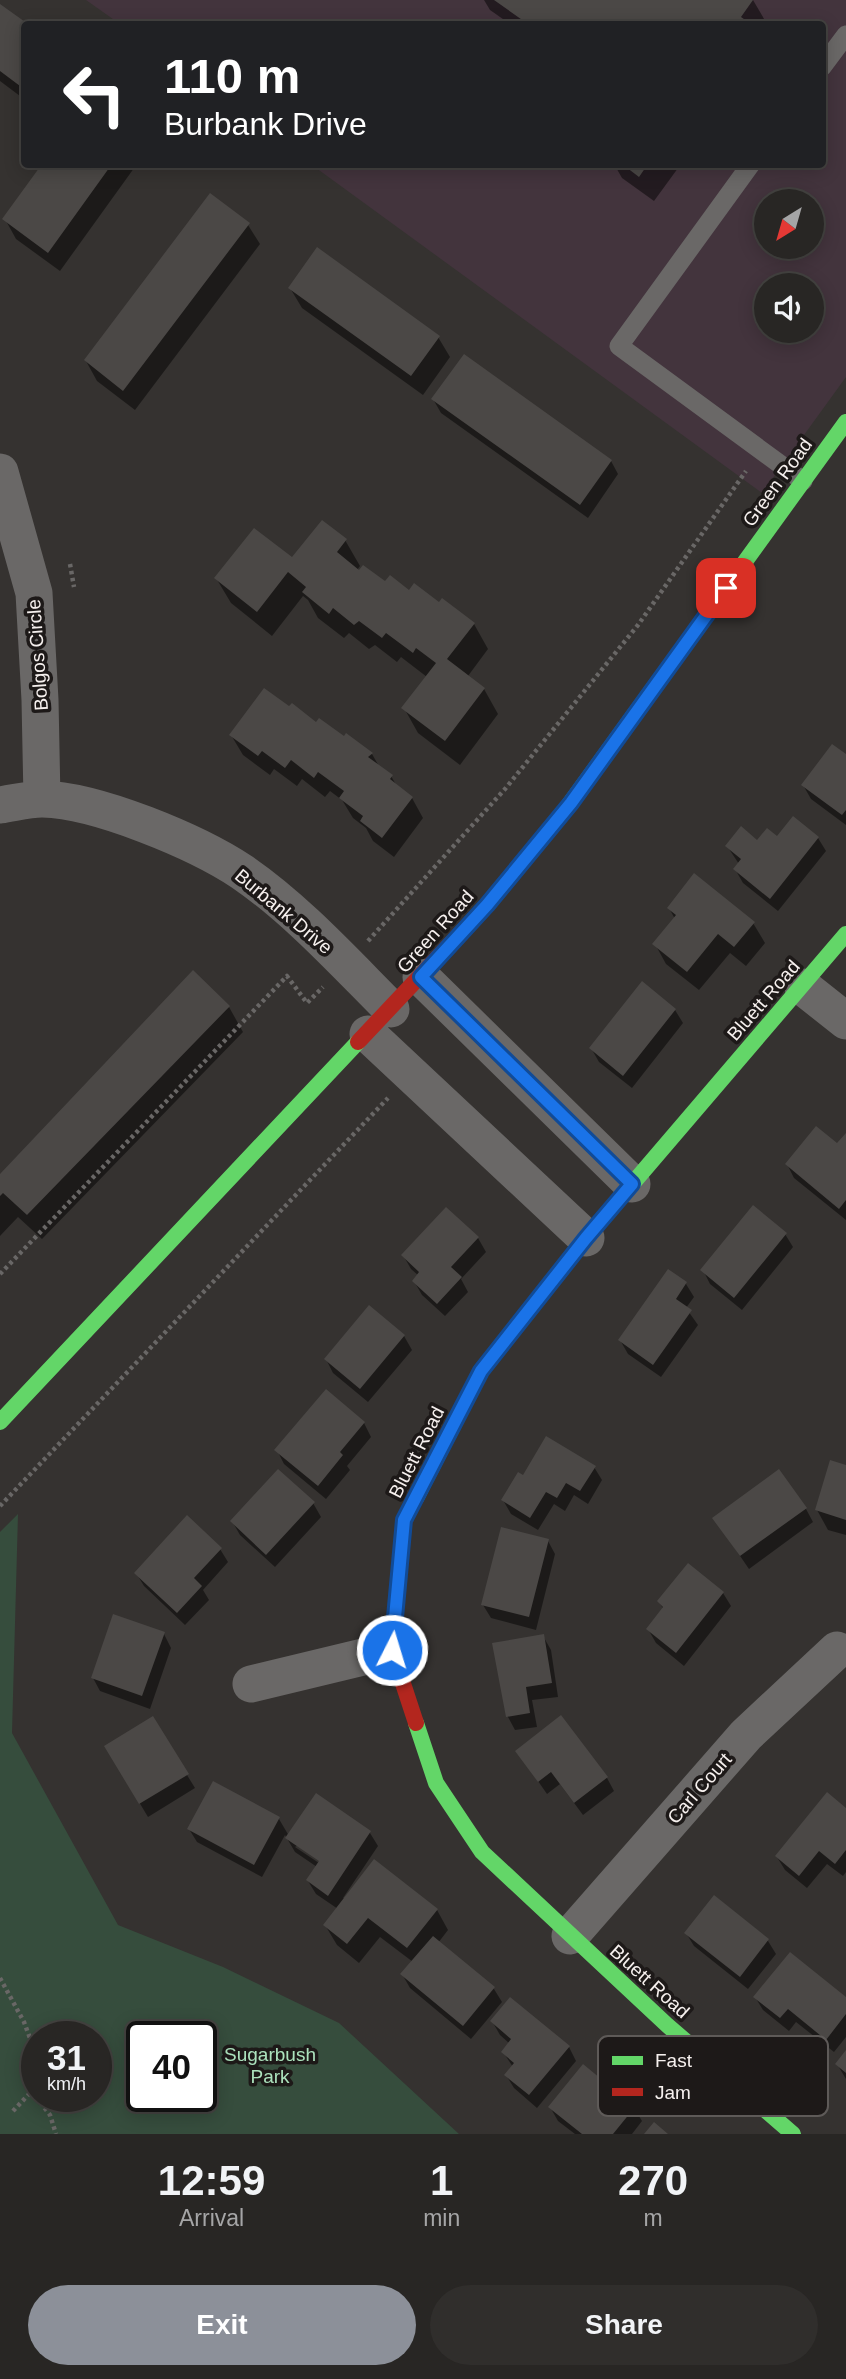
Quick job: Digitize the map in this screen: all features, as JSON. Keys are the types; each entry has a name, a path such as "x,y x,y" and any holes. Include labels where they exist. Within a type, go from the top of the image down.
{"street":[{"name":"Green Road","path":"0,1422 487,905 571,803 846,422"},
{"name":"Bolgos Circle","path":"0,472 34,593 42,799"},
{"name":"Burbank Drive","path":"0,805 42,799 83,805 182,840 242,872 305,924 379,1022 586,1238"},
{"name":"Bluett Road","path":"680,2036 482,1852 436,1783 392,1650 404,1520 481,1371 586,1238 846,934"},
{"path":"421,977 632,1184"},
{"path":"803,987 846,1021"},
{"path":"251,1684 392,1650"},
{"name":"Carl Court","path":"570,1936 746,1735 837,1650"},
{"name":"Bluett Road","path":"772,2116 793,2134"}],"lane":[{"path":"826,62 846,35"},
{"path":"748,168 619,346 803,481"}],"path":[{"path":"365,944 505,789 629,635 752,462"},
{"path":"70,565 74,587"},
{"path":"1,1270 287,976 307,1003 327,984"},
{"path":"0,1506 389,1097"},
{"path":"0,1978 22,2021"},
{"path":"13,2111 21,2103"},
{"path":"48,2112 56,2134"}],"shaded area":[{"path":"86,0 846,0 846,377 762,493 316,168 826,168 826,21 116,21"}],"green space":[{"name":"Sugarbush Park","path":"18,1514 12,1733 118,1925 223,1967 339,2023 459,2134 0,2134 0,1532"}],"building":[{"path":"494,0 753,0 741,17 747,21 524,21"},
{"path":"0,4 24,21 21,21 21,87 0,71"},
{"path":"39,168 109,168 48,253 2,219"},
{"path":"627,168 645,168 639,177"},
{"path":"210,193 250,223 123,391 84,360"},
{"path":"317,247 440,336 411,376 288,288"},
{"path":"464,354 612,460 580,505 431,399"},
{"path":"322,520 347,539 337,552 359,570 363,565 385,581 390,575 409,590 414,583 439,602 442,598 475,623 447,659 485,688 445,741 401,708 436,663 416,648 413,653 386,633 382,638 359,621 354,625 333,608 329,614 302,592 306,587 288,572 257,612 214,578 254,528 292,557"},
{"path":"264,688 289,706 292,703 316,722 319,718 344,736 346,733 373,753 368,757 393,775 390,779 413,797 382,838 360,821 363,816 339,798 344,791 318,772 314,778 291,760 285,768 262,751 258,756 229,735"},
{"path":"832,744 846,754 846,810 842,815 801,785"},
{"path":"793,816 819,837 770,899 733,869 741,859 725,846 741,826 757,840 767,828 777,836"},
{"path":"694,873 755,922 734,947 718,934 687,972 652,944 676,915 667,908"},
{"path":"193,970 230,1006 27,1215 3,1193 0,1196 0,1174"},
{"path":"642,981 676,1009 623,1076 589,1048"},
{"path":"816,1126 837,1143 846,1133 846,1200 839,1209 785,1164"},
{"path":"753,1205 787,1233 734,1298 700,1270"},
{"path":"446,1207 479,1237 451,1267 462,1277 437,1304 412,1281 419,1272 401,1255"},
{"path":"668,1269 687,1282 676,1299 692,1310 653,1365 618,1340"},
{"path":"369,1305 405,1335 360,1389 324,1359"},
{"path":"326,1389 365,1422 340,1452 343,1455 318,1486 274,1450"},
{"path":"546,1436 596,1466 580,1491 566,1483 557,1498 546,1492 530,1518 501,1500 518,1472 523,1475"},
{"path":"830,1460 846,1465 846,1520 815,1510"},
{"path":"278,1469 315,1502 266,1555 230,1521"},
{"path":"779,1469 807,1508 740,1556 712,1518"},
{"path":"187,1515 222,1548 194,1578 202,1586 177,1613 134,1573"},
{"path":"501,1527 549,1539 529,1617 481,1605"},
{"path":"688,1563 724,1592 676,1653 646,1629 663,1607 657,1601"},
{"path":"113,1614 165,1632 142,1696 91,1678"},
{"path":"544,1634 552,1683 526,1687 530,1713 506,1717 492,1643"},
{"path":"561,1715 608,1777 574,1803 551,1772 538,1782 515,1751"},
{"path":"153,1716 189,1774 139,1804 104,1746"},
{"path":"213,1781 280,1817 254,1865 187,1829"},
{"path":"827,1792 846,1808 846,1850 835,1864 819,1851 799,1876 775,1856"},
{"path":"316,1793 371,1831 328,1896 306,1880 319,1861 285,1838"},
{"path":"374,1859 438,1909 407,1948 368,1918 347,1944 323,1925"},
{"path":"714,1895 769,1939 740,1977 684,1933"},
{"path":"433,1936 495,1987 463,2026 400,1974"},
{"path":"790,1952 846,1997 846,2014 828,2037 821,2036 788,2009 780,2018 753,1997"},
{"path":"510,1997 570,2046 529,2095 504,2075 514,2063 501,2052 511,2039 490,2021"},
{"path":"846,2050 846,2073 835,2064"},
{"path":"583,2064 598,2076 598,2116 628,2116 613,2134 582,2134 548,2107"},
{"path":"654,2122 668,2134 644,2134"}],"traffic: fast":[{"path":"563,813 846,422"},
{"path":"416,1498 481,1371 586,1238 846,934"},
{"path":"0,1422 358,1042"},
{"path":"416,1723 436,1783 482,1852 680,2036"},
{"path":"772,2116 793,2134"}],"traffic: jam":[{"path":"358,1042 487,905 563,813"},
{"path":"416,1498 404,1520 392,1650 416,1723"}],"route":[{"path":"392,1650 404,1520 481,1371 632,1184 421,977 487,905 571,803 726,588"}]}
